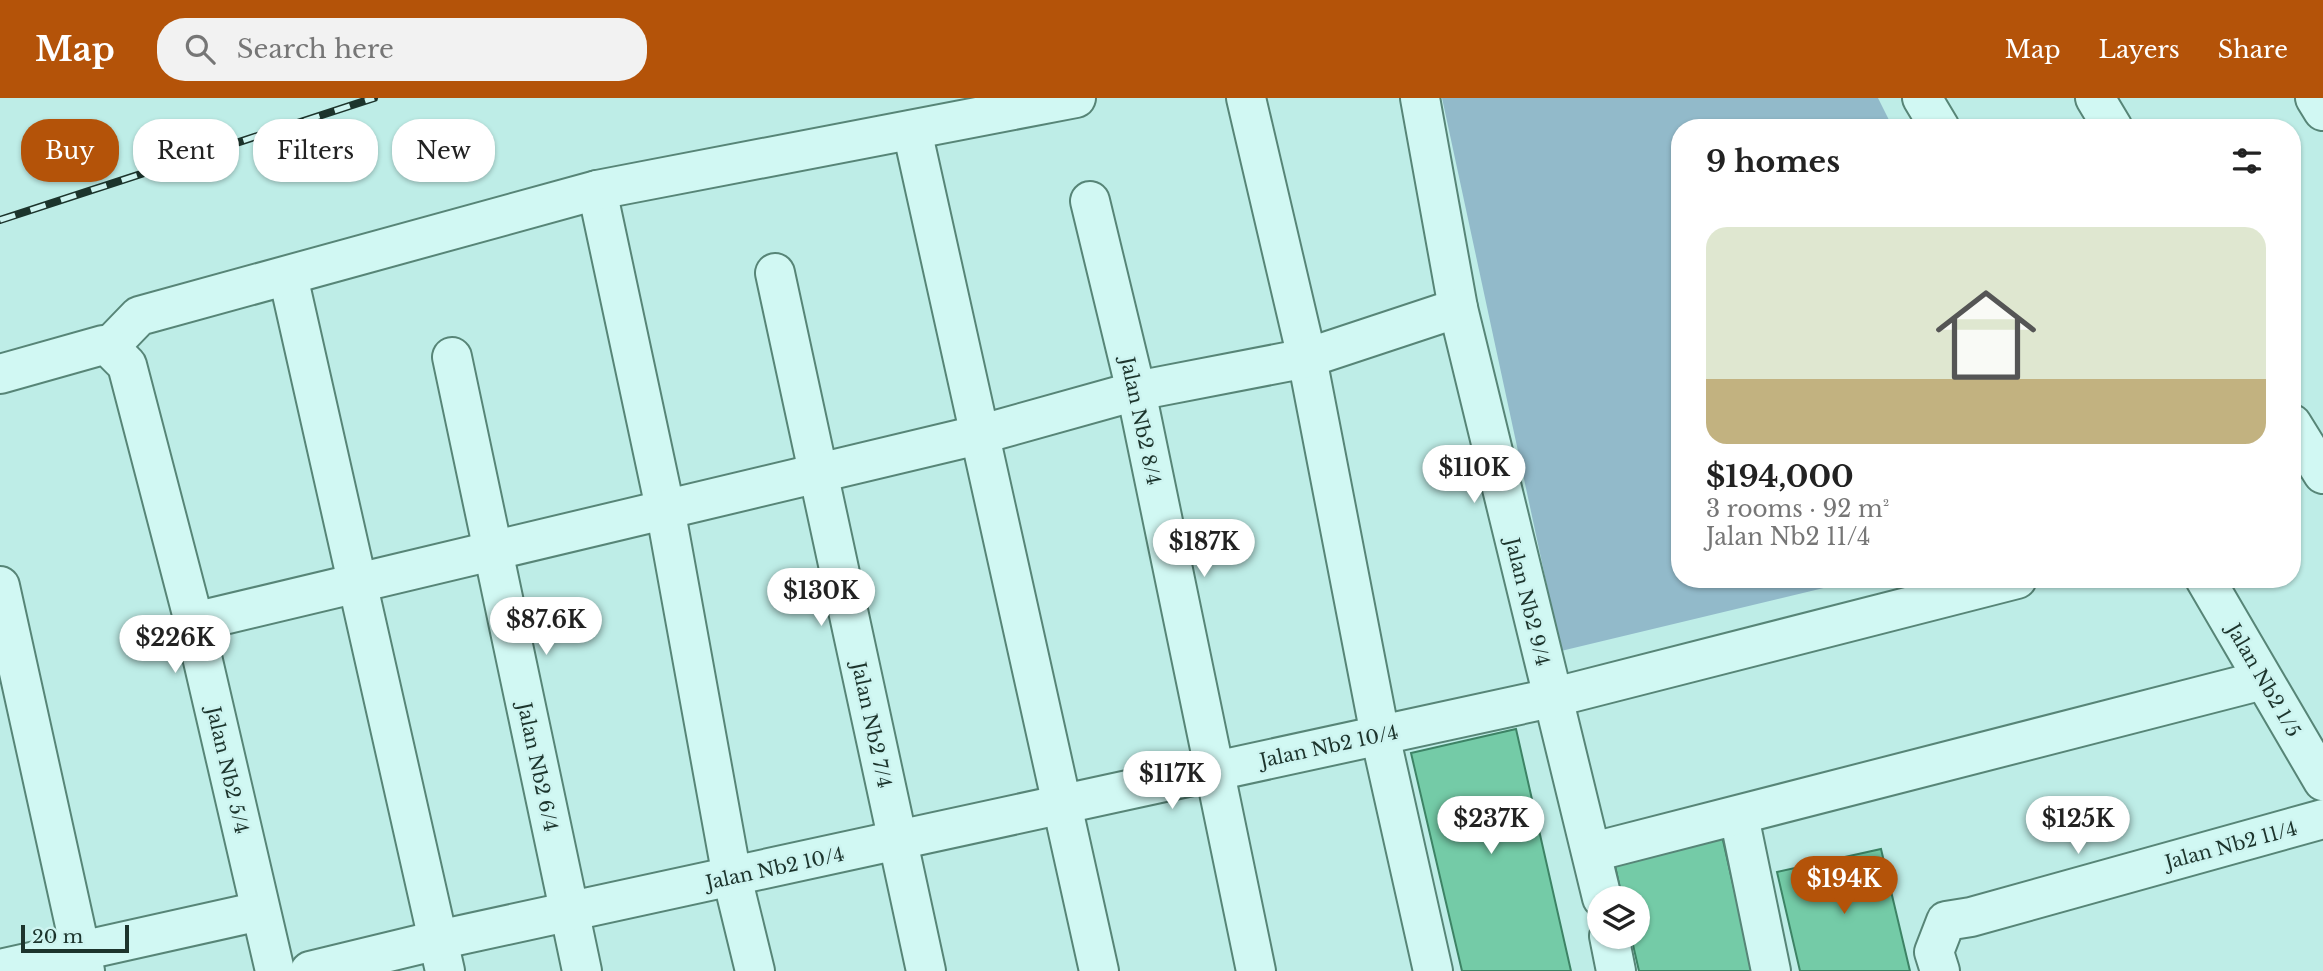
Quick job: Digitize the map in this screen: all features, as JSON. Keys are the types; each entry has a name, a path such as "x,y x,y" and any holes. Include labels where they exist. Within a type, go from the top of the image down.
{"street":[{"path":"0,374 93,346 118,356 139,316 597,190 1076,98"},
{"path":"1246,98 1307,358 1380,735 1433,971"},
{"name":"Jalan Nb2 9/4","path":"1420,98 1458,308 1600,886"},
{"path":"1922,98 1935,119"},
{"path":"2095,98 2108,119"},
{"path":"2315,98 2323,111"},
{"path":"912,130 982,434 1099,971"},
{"path":"597,190 665,508 732,877 755,971"},
{"name":"Jalan Nb2 8/4","path":"1090,201 1136,391 1256,971"},
{"name":"Jalan Nb2 7/4","path":"775,273 926,971"},
{"path":"288,276 441,955"},
{"path":"194,622 357,585 493,548 982,434 1136,391 1307,358 1458,308"},
{"name":"Jalan Nb2 5/4","path":"118,356 194,622 275,971"},
{"name":"Jalan Nb2 6/4","path":"452,357 582,971"},
{"path":"2301,443 2314,470"},
{"path":"0,586 83,962"},
{"name":"Jalan Nb2 10/4","path":"310,971 441,955 568,913 1552,698 1982,588"},
{"name":"Jalan Nb2 1/5","path":"2210,588 2323,781"},
{"path":"1593,852 2263,680"},
{"path":"1739,816 1772,971"},
{"name":"Jalan Nb2 11/4","path":"1940,971 1934,952 1946,921 1971,917 2323,819"},
{"path":"0,970 83,962 260,911"},
{"path":"1612,949 1616,971"}],"shaded area":[{"path":"1442,98 1878,98 1888,119 1671,119 1671,588 1824,588 1561,651"}],"building":[{"path":"1516,729 1571,971 1462,971 1411,753"},
{"path":"1719,823 1753,971 1639,971 1634,949 1650,949 1650,886 1619,886 1611,847"},
{"path":"1881,849 1910,971 1800,971 1777,872"}],"railway":[{"path":"0,220 374,98"}]}
